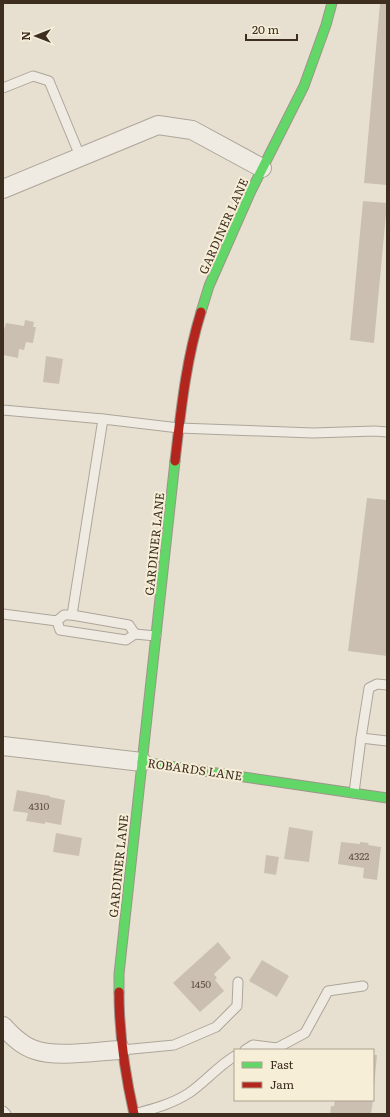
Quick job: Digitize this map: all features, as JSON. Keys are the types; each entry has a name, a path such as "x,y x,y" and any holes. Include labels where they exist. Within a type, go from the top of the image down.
{"street":[{"name":"GARDINER LANE","path":"134,1114 121,1050 118,1008 118,974 183,389 195,331 215,273 262,168 304,86 326,25 332,3"},
{"path":"3,189 158,124 192,130 262,168"},
{"name":"ROBARDS LANE","path":"3,746 142,762 387,798"},
{"path":"3,1026 11,1035 23,1044 44,1053 58,1054 121,1050"}],"lane":[{"path":"3,88 33,76 49,81 80,156"},
{"path":"3,410 103,419 179,428 313,433 387,432"},
{"path":"72,615 103,419"},
{"path":"3,614 57,621 64,615 72,615 129,625 135,634"},
{"path":"57,621 60,630 99,636 126,640 135,634 156,636"},
{"path":"99,636 101,621"},
{"path":"354,793 369,688 377,684 387,685"},
{"path":"361,738 387,741"},
{"path":"121,1050 174,1045 216,1027 237,1006 238,982"},
{"path":"247,1049 253,1045 278,1049 305,1033 328,991 362,986"},
{"path":"134,1114 166,1105 190,1093 234,1057"},
{"path":"3,1111 6,1114"}],"building":[{"path":"380,3 387,3 387,185 364,183"},
{"path":"363,201 387,203 374,343 350,340"},
{"path":"25,320 34,322 33,327 36,327 33,343 26,342 24,350 19,349 18,358 3,355 3,333 6,323 24,326"},
{"path":"46,356 63,359 59,384 43,382"},
{"path":"367,498 387,500 387,656 348,651"},
{"path":"17,790 65,800 61,825 26,821 28,813 13,811"},
{"path":"289,827 313,831 309,862 284,859"},
{"path":"56,833 82,838 79,856 53,852"},
{"path":"341,842 360,844 360,842 369,843 368,845 381,847 377,880 363,878 364,868 338,864"},
{"path":"266,855 279,857 276,875 264,873"},
{"path":"218,942 231,958 214,974 217,978 215,980 224,991 200,1012 173,983"},
{"path":"262,960 289,976 277,997 249,981"},
{"path":"374,1055 377,1055 374,1087"},
{"path":"335,1101 373,1101 371,1114 330,1114 331,1106 334,1106"}],"traffic: fast":[{"path":"201,312 209,286 251,191 304,86 326,25 332,3"},
{"path":"119,992 119,974 175,461"},
{"path":"142,762 387,798"}],"traffic: jam":[{"path":"175,461 191,348 201,312"},
{"path":"119,992 123,1054 134,1114"}]}
